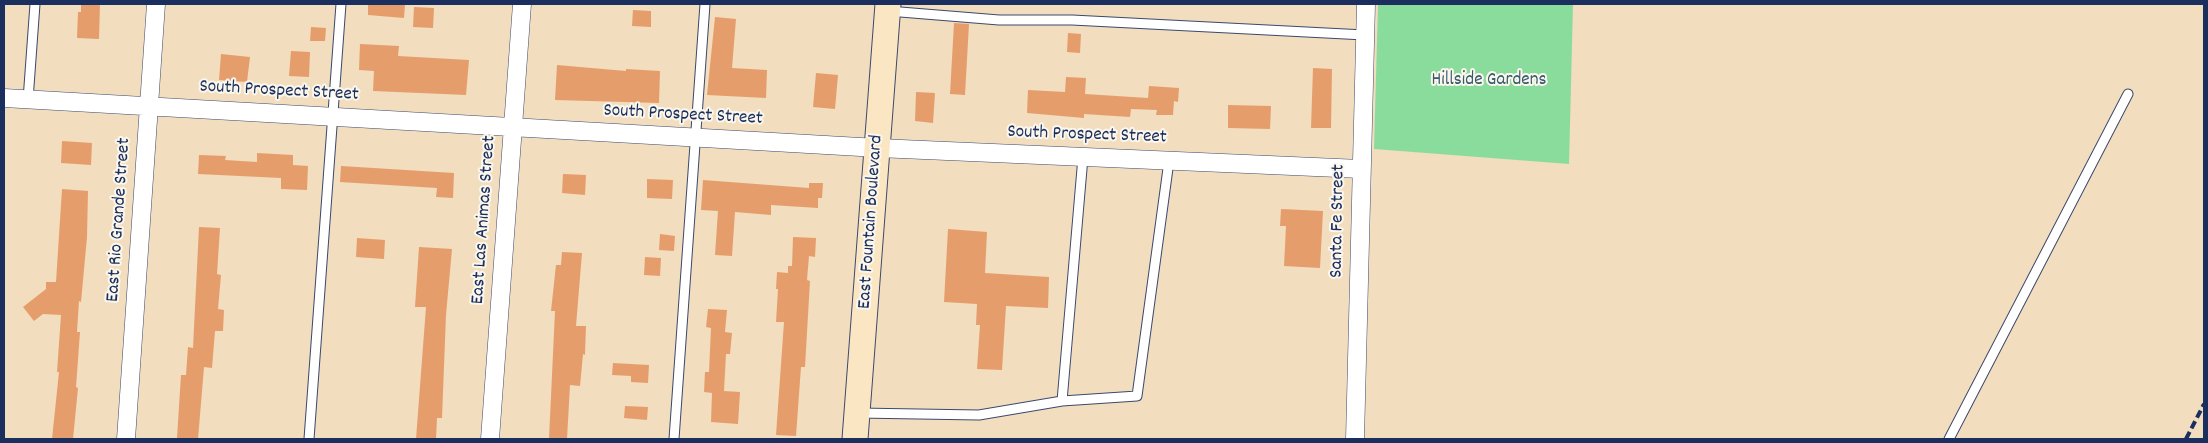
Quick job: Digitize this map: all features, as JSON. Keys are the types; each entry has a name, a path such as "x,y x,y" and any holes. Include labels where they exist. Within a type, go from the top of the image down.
{"main road":[{"name":"East Fountain Boulevard","path":"855,439 888,7"}],"street":[{"name":"East Rio Grande Street","path":"126,439 156,4"},
{"name":"East Las Animas Street","path":"490,439 522,4"},
{"name":"Santa Fe Street","path":"1355,439 1366,4"},
{"name":"South Prospect Street","path":"4,98 878,148 1361,169"}],"lane":[{"path":"28,100 35,4"},
{"path":"309,439 341,4"},
{"path":"674,439 705,4"},
{"path":"888,7 999,20 1072,20 1365,35"},
{"path":"1949,439 2128,94"},
{"path":"1062,401 1082,158"},
{"path":"857,413 979,415 1062,401 1136,396 1169,161"}],"green space":[{"name":"Hillside Gardens","path":"1378,4 1573,4 1569,164 1374,149"}],"building":[{"path":"81,4 100,4 99,39 77,38 78,12 81,12"},
{"path":"368,4 405,4 404,18 368,15"},
{"path":"414,7 434,8 433,28 413,27"},
{"path":"633,10 651,11 651,27 632,26"},
{"path":"715,17 736,19 732,68 767,70 766,98 707,95"},
{"path":"954,23 969,24 965,95 950,94"},
{"path":"311,27 326,28 325,41 310,41"},
{"path":"1068,33 1081,34 1080,53 1067,52"},
{"path":"360,44 399,46 398,56 469,60 466,95 373,91 374,71 359,70"},
{"path":"291,51 310,52 309,77 289,76"},
{"path":"221,54 250,57 247,82 219,80"},
{"path":"557,65 626,71 626,69 660,71 659,103 555,100"},
{"path":"1313,68 1332,69 1331,128 1311,128"},
{"path":"816,73 838,75 835,109 813,107"},
{"path":"1066,77 1086,78 1085,94 1148,98 1149,86 1179,88 1178,102 1174,101 1173,115 1156,115 1157,110 1131,109 1130,117 1084,114 1084,118 1027,113 1028,90 1065,92"},
{"path":"916,92 935,93 933,123 915,121"},
{"path":"1228,105 1271,106 1270,129 1228,128"},
{"path":"62,141 92,143 91,165 61,163"},
{"path":"257,153 293,155 293,165 308,166 307,190 281,189 281,178 198,174 199,155 226,156 225,160 257,162"},
{"path":"341,166 454,173 453,198 436,197 437,188 340,182"},
{"path":"563,174 586,175 585,195 562,193"},
{"path":"647,179 673,180 672,199 647,198"},
{"path":"703,180 809,188 809,183 823,183 822,198 818,198 818,208 771,205 771,215 735,212 732,256 715,255 718,211 701,210"},
{"path":"62,189 88,191 87,237 77,332 80,332 76,387 78,388 73,439 52,439 59,372 57,372 61,315 43,314 34,321 23,307 46,289 46,282 56,282"},
{"path":"1281,209 1323,211 1320,268 1284,266 1286,226 1280,226"},
{"path":"199,227 220,228 217,274 221,275 218,309 224,310 223,331 215,331 212,368 204,367 198,439 177,438 181,375 186,375 188,347 193,348"},
{"path":"948,229 987,232 985,273 1049,277 1048,308 1006,306 1002,370 977,369 980,325 976,325 977,304 944,302"},
{"path":"660,234 675,236 674,251 659,250"},
{"path":"793,237 816,238 815,257 809,256 807,280 810,281 805,367 801,367 796,436 776,435 784,322 776,322 777,272 788,273 788,266 792,266"},
{"path":"357,238 385,240 384,259 356,257"},
{"path":"419,247 452,249 446,315 442,418 437,418 436,439 416,439 426,307 415,307"},
{"path":"562,252 582,253 576,326 586,326 585,355 583,354 580,386 570,385 567,439 549,439 555,311 551,311 556,265 561,265"},
{"path":"645,257 661,258 660,276 644,275"},
{"path":"708,309 727,310 725,332 732,333 730,354 726,354 724,391 740,392 738,424 711,422 712,393 704,392 705,372 709,372 711,328 706,327"},
{"path":"613,363 649,365 648,383 631,382 631,376 612,375"},
{"path":"625,406 648,407 647,420 624,418"}],"railway":[{"path":"2186,439 2204,404"}]}
